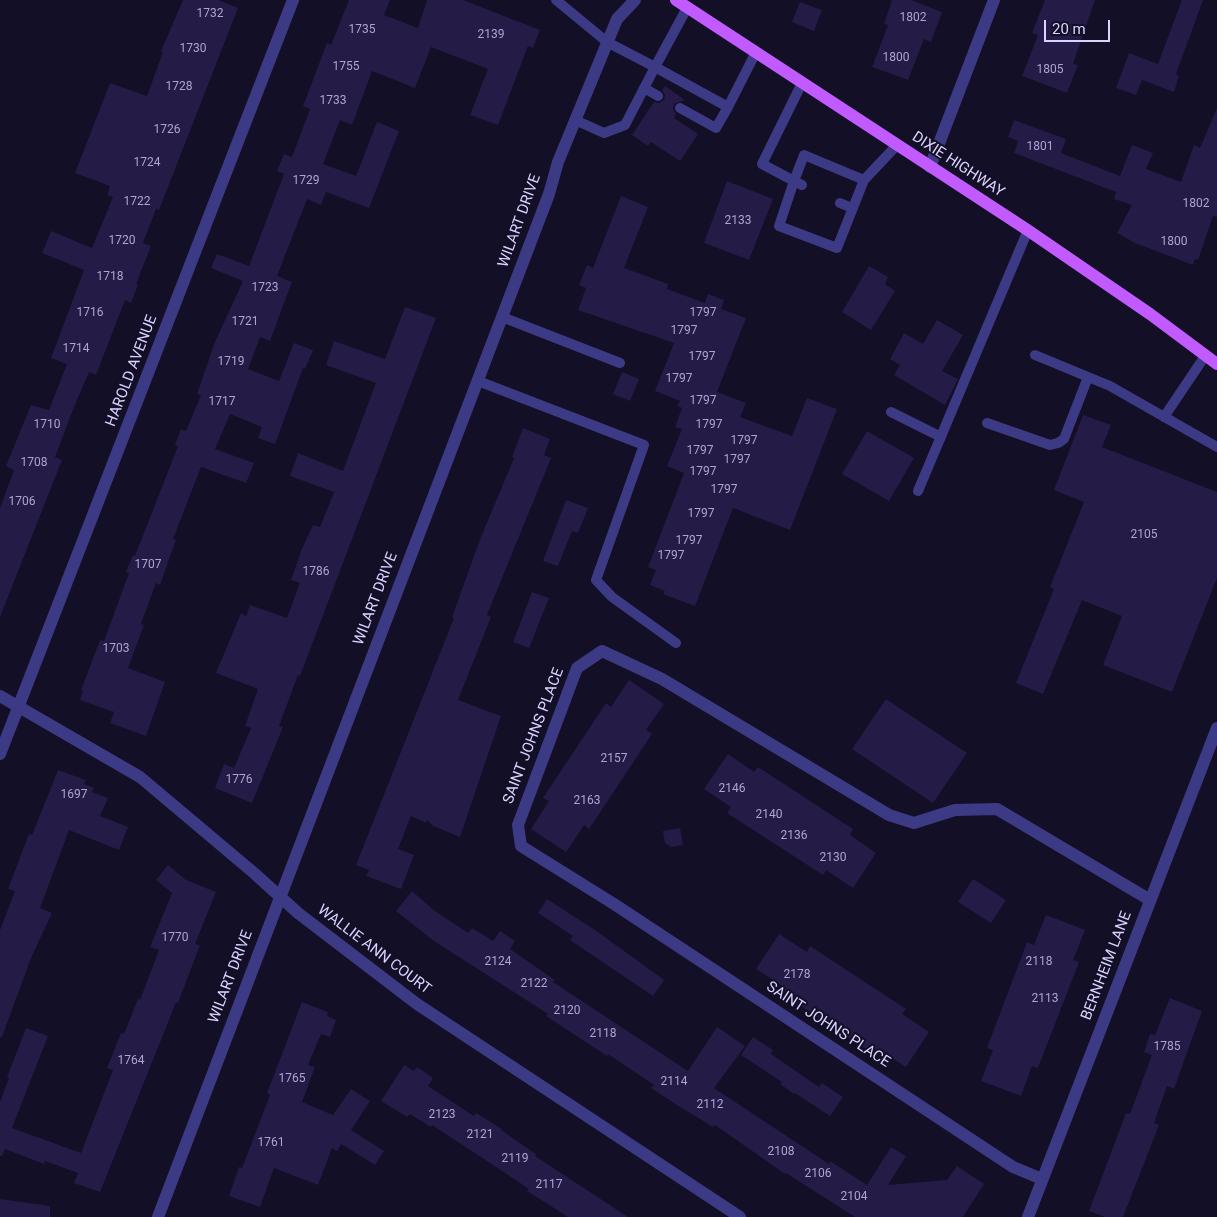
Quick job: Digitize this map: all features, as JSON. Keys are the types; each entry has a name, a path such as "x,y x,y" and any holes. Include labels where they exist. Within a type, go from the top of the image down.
{"main road":[{"name":"DIXIE HIGHWAY","path":"676,0 898,145 930,168 1028,230 1150,314 1217,364"}],"street":[{"name":"HAROLD AVENUE","path":"0,754 293,0"},
{"name":"WILART DRIVE","path":"158,1217 478,381 575,120 617,19 635,0"},
{"path":"930,168 994,0"},
{"name":"SAINT JOHNS PLACE","path":"1042,1179 1013,1166 614,904 521,846 518,825 577,668 602,651 654,675 889,815 914,823 955,810 997,808 1150,900"},
{"name":"WALLIE ANN COURT","path":"0,696 140,777 254,873 298,913 417,1004 740,1217"},
{"name":"BERNHEIM LANE","path":"1028,1217 1217,728"}],"lane":[{"path":"556,0 608,42 728,107"},
{"path":"575,120 604,133 625,125 687,8"},
{"path":"680,108 716,128 756,52"},
{"path":"798,183 762,164 802,83"},
{"path":"644,88 658,96"},
{"path":"864,180 804,155 798,183 779,226 837,248 864,180 898,145"},
{"path":"840,203 852,208"},
{"path":"918,491 1028,230"},
{"path":"502,317 620,363"},
{"path":"1035,355 1110,386 1217,447"},
{"path":"1164,417 1205,356"},
{"path":"987,423 1050,445 1058,443 1064,439 1088,377"},
{"path":"478,381 644,445 596,580 612,597 676,643"},
{"path":"892,412 941,437"}],"building":[{"path":"183,0 218,0 238,8 159,210 156,209 143,243 151,246 136,284 138,285 131,303 125,300 96,375 89,372 74,407 55,457 62,460 0,617 0,508 14,470 6,466 31,405 49,410 67,364 51,358 84,270 42,253 51,231 92,248 113,197 107,195 110,186 75,173 110,83 147,96 163,52 161,51"},
{"path":"349,0 390,0 384,15 418,28 427,0 463,0 540,30 533,48 528,46 498,125 470,115 488,69 431,47 415,88 372,71 352,125 340,120 323,164 356,176 377,122 399,131 369,208 326,192 321,205 307,199 277,276 292,282 270,341 260,337 248,369 279,381 294,343 313,350 305,369 303,368 275,444 258,438 262,427 230,414 215,449 254,463 246,483 201,467 173,539 176,540 160,585 156,583 141,624 144,625 128,668 165,682 146,736 110,723 114,712 80,700 83,691 81,690 100,640 104,641 129,573 126,572 133,555 135,556 178,446 175,445 181,429 186,431 201,395 197,394 215,342 243,281 211,268 217,254 249,266 284,174 277,171 284,154 292,157 310,109 303,106 327,43 331,45"},
{"path":"892,0 911,0 942,12 931,42 924,39 908,80 872,67 888,25 884,24"},
{"path":"1045,0 1095,0 1073,64 1078,65 1067,93 1022,76 1038,35 1032,33"},
{"path":"1182,0 1203,0 1176,74 1179,76 1174,92 1142,80 1136,95 1116,88 1129,53 1158,64"},
{"path":"800,2 822,10 814,31 792,22"},
{"path":"665,86 685,100 674,104 673,109 676,114 674,118 698,134 680,161 651,142 648,146 632,135 654,102 659,103 664,100 665,95 662,90"},
{"path":"1217,108 1217,217 1213,216 1198,260 1195,259 1193,265 1135,243 1117,233 1132,205 1114,199 1116,192 1014,153 1018,141 1008,137 1014,120 1066,139 1061,153 1120,176 1132,145 1153,153 1146,169 1181,182 1194,145 1200,148"},
{"path":"727,181 773,199 749,260 704,243"},
{"path":"621,196 648,207 624,268 668,284 667,289 705,303 708,294 724,300 721,309 746,318 717,392 746,403 740,417 792,436 807,398 837,409 790,530 733,508 695,606 663,594 665,591 650,585 656,570 648,567 684,473 667,466 682,429 675,427 682,408 677,406 680,401 655,391 674,343 578,310 586,288 579,285 587,265 593,268"},
{"path":"869,266 888,277 885,284 895,291 871,330 842,312"},
{"path":"405,307 436,318 300,676 298,675 279,726 283,727 252,803 215,788 224,764 234,768 251,728 245,726 258,689 216,673 241,613 246,616 250,605 287,618 300,583 291,580 301,551 313,525 320,527 334,492 290,476 298,453 343,471 376,383 326,365 334,341 385,359"},
{"path":"937,320 963,335 942,371 958,379 945,405 894,375 900,365 890,359 904,333 923,344"},
{"path":"622,372 639,379 630,401 613,394"},
{"path":"1083,415 1111,425 1102,447 1217,492 1217,578 1172,692 1103,665 1122,616 1082,600 1043,694 1016,683 1054,589 1050,587 1084,502 1054,490"},
{"path":"523,428 550,439 544,455 551,458 487,615 491,617 458,700 501,716 460,837 433,826 427,820 426,823 411,816 398,849 414,855 401,889 366,876 369,870 356,865 454,618 452,617 481,537 514,458 512,457"},
{"path":"867,431 914,458 889,501 842,474"},
{"path":"566,500 588,508 578,533 572,531 558,566 543,561"},
{"path":"532,592 549,598 529,648 513,642"},
{"path":"629,680 664,704 646,730 652,734 589,829 584,825 566,852 531,829 549,801 543,798 606,703 611,707"},
{"path":"886,699 967,753 933,803 852,749"},
{"path":"728,754 754,772 758,767 853,829 850,835 876,853 853,888 826,870 823,875 727,813 731,807 704,789"},
{"path":"58,770 86,780 84,784 94,788 92,792 108,798 100,816 128,827 119,850 69,830 40,908 52,913 31,958 2,1037 0,1037 0,930 15,891 8,889 29,834 32,835"},
{"path":"680,828 683,845 671,847 665,843 663,831"},
{"path":"168,865 186,880 216,892 195,944 200,945 178,1003 176,1002 100,1192 74,1183 78,1173 45,1161 44,1164 5,1149 2,1156 0,1156 0,1102 9,1078 7,1077 26,1028 48,1036 12,1128 81,1153 113,1070 107,1068 121,1033 124,1034 138,999 140,1000 159,950 150,947 172,893 156,880"},
{"path":"973,879 1006,900 991,923 958,902"},
{"path":"412,891 435,911 468,933 472,928 493,941 500,931 515,941 510,949 555,980 553,982 688,1071 717,1027 745,1046 714,1088 829,1164 830,1161 867,1185 891,1147 906,1156 888,1185 947,1180 957,1166 984,1184 963,1217 855,1217 785,1174 715,1125 713,1127 651,1088 654,1085 434,941 396,911"},
{"path":"547,899 595,930 664,980 653,996 570,940 573,936 538,913"},
{"path":"1046,915 1085,930 1073,960 1079,962 1038,1068 1032,1066 1021,1096 981,1081 993,1050 987,1048 1027,942 1034,945"},
{"path":"779,934 807,952 810,946 906,1009 902,1014 929,1032 906,1067 879,1050 875,1055 780,992 784,987 756,969"},
{"path":"1170,998 1202,1011 1174,1089 1167,1086 1154,1123 1159,1125 1123,1217 1105,1217 1089,1211 1126,1113 1130,1114 1152,1055 1144,1052 1150,1034 1155,1035"},
{"path":"302,1002 328,1012 327,1016 336,1020 330,1037 321,1034 308,1065 315,1067 302,1102 333,1115 351,1089 370,1101 351,1130 384,1151 375,1165 341,1144 337,1151 332,1148 318,1185 274,1168 260,1207 229,1196 239,1167 242,1168 270,1095 267,1093"},
{"path":"753,1037 773,1050 771,1054 819,1087 822,1083 843,1097 830,1116 794,1094 780,1084 782,1082 741,1055"},
{"path":"404,1065 414,1071 417,1067 433,1078 428,1086 474,1116 476,1113 502,1129 536,1154 535,1156 628,1217 568,1217 432,1125 431,1127 410,1114 407,1117 381,1101"},
{"path":"0,1199 50,1206 50,1217 0,1217"}]}
